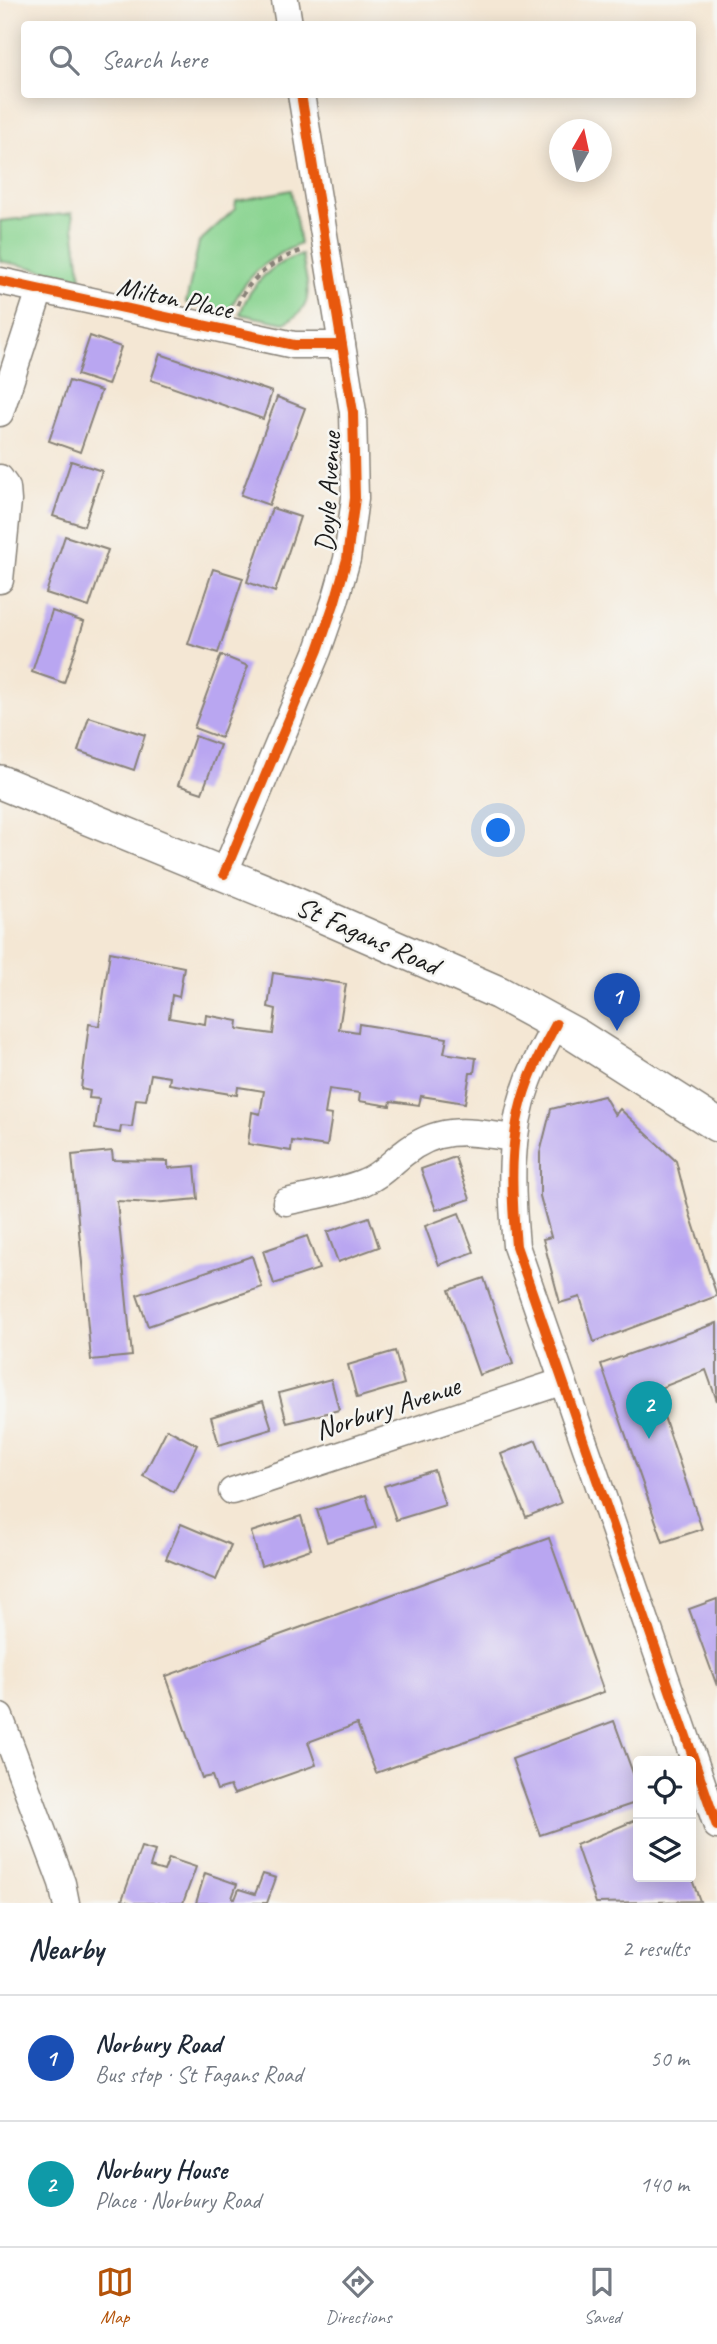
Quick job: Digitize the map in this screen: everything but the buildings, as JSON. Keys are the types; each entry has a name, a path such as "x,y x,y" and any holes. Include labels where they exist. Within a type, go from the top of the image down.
{"street":[{"path":"285,0 288,21"},
{"name":"Doyle Avenue","path":"224,874 318,650 347,559 356,478 353,412 302,98"},
{"name":"Milton Place","path":"0,281 228,332 304,346 342,345"},
{"path":"0,413 40,290"},
{"path":"0,478 6,488 8,500 0,580"},
{"name":"St Fagans Road","path":"0,782 224,874 499,993 556,1024 717,1125"},
{"path":"556,1024 529,1079 514,1138 512,1207 516,1247 717,1826"},
{"path":"286,1202 364,1182 381,1173 415,1144 433,1135 456,1130 514,1138"},
{"name":"Norbury Avenue","path":"232,1491 561,1382"},
{"path":"0,1717 62,1883 65,1903"}],"path":[{"path":"228,332 241,297 260,274 285,256 325,244"}],"green space":[{"path":"291,190 300,244 257,270 229,312 186,303 199,242 235,209 236,201"},
{"path":"72,213 81,278 0,261 0,221"},
{"path":"302,255 308,295 302,310 295,317 284,323 240,314 249,294 264,276 281,263"}],"cycle path":[{"path":"224,874 318,650 347,559 355,498 353,412 302,98"},
{"path":"0,281 294,345 342,345"},
{"path":"556,1024 531,1075 517,1122 512,1184 516,1246 717,1826"}],"place":[{"name":"Norbury Road","path":"617,1031"},
{"name":"Norbury House","path":"649,1439"}]}
